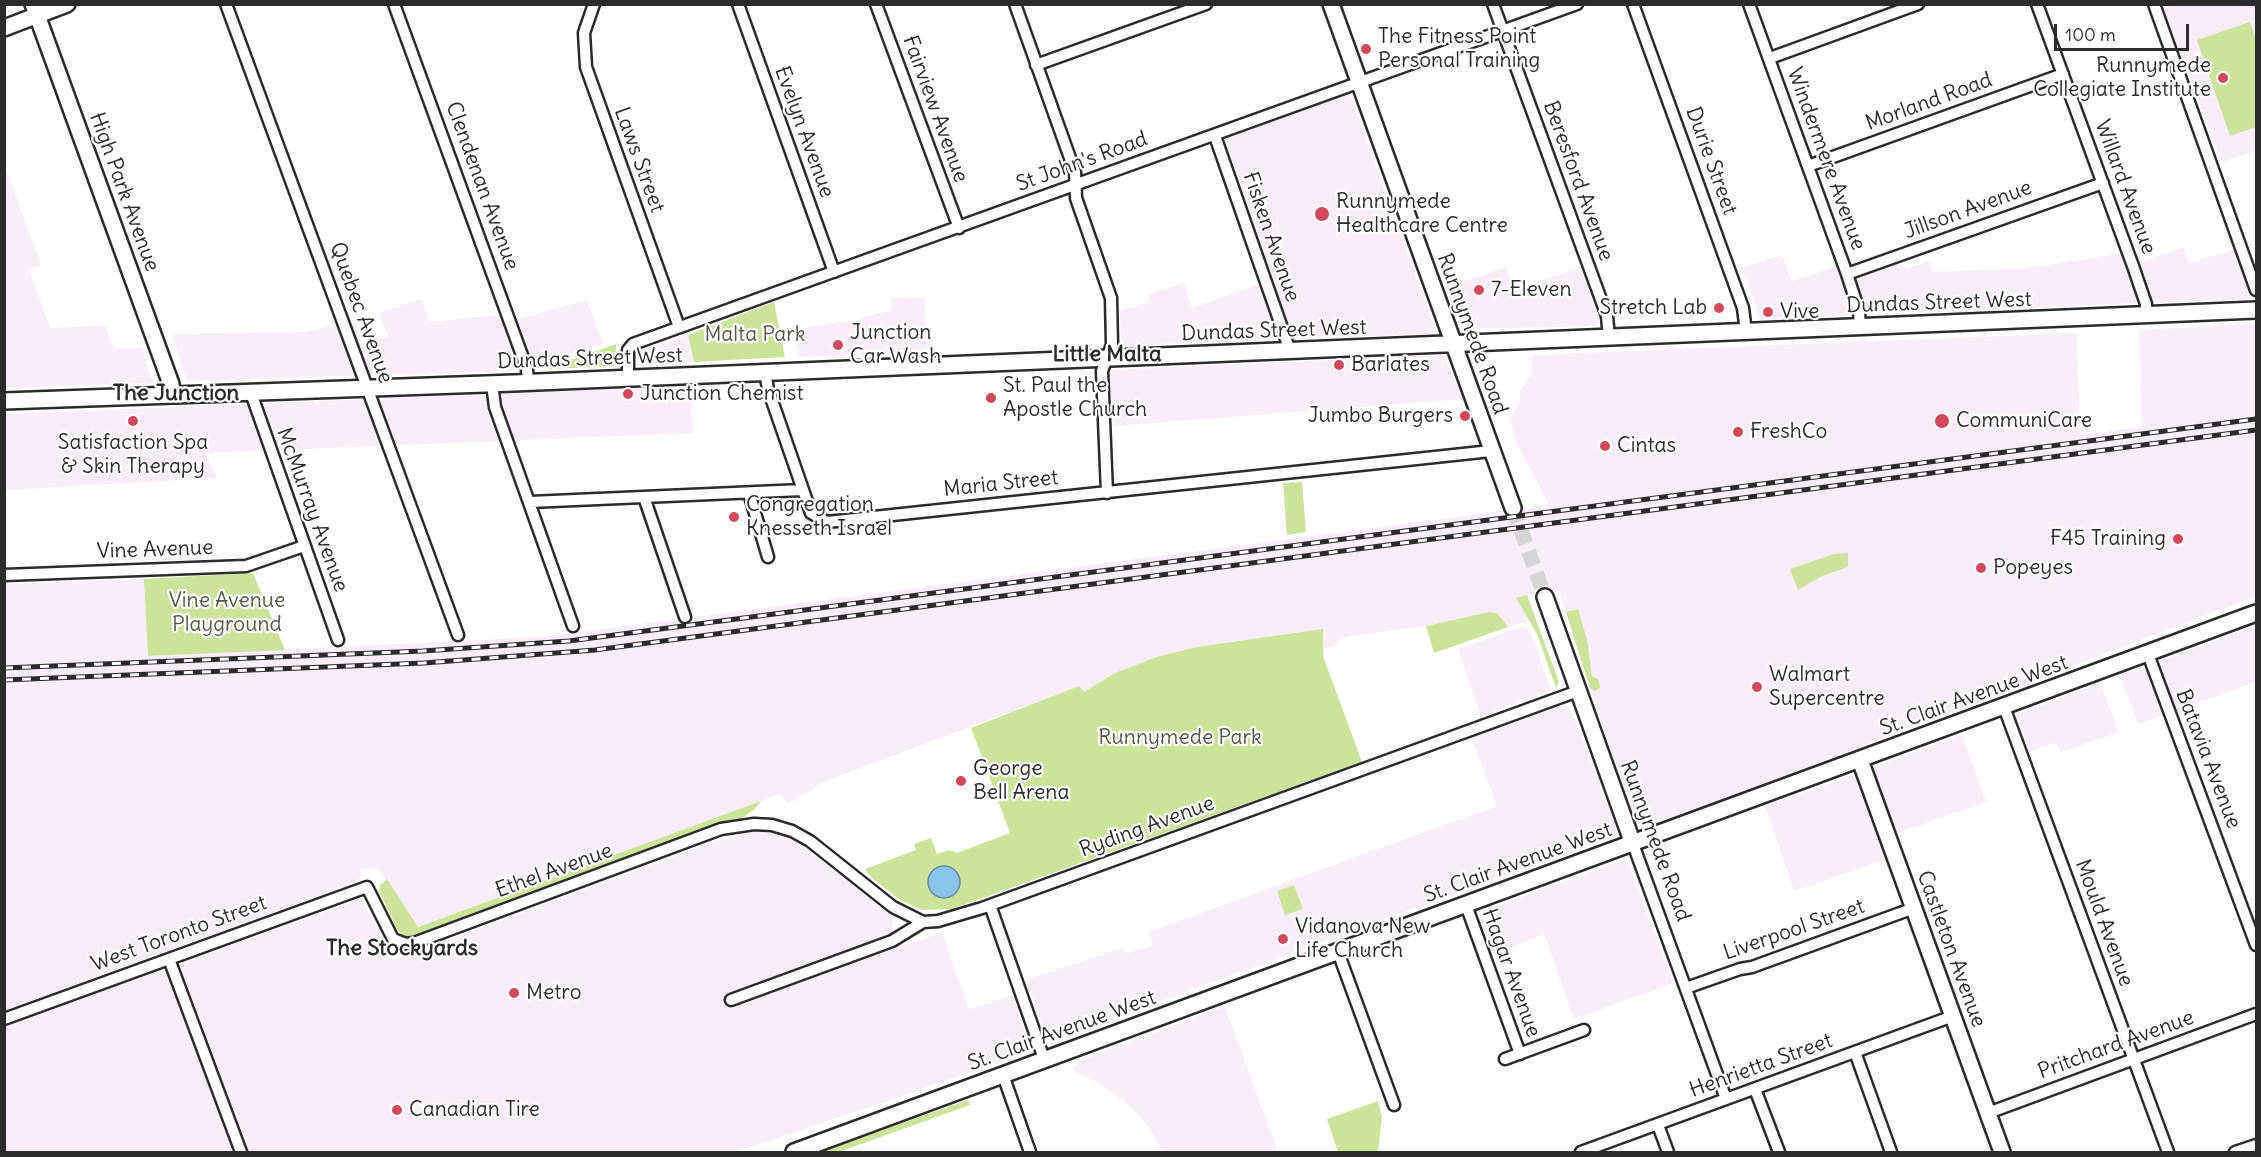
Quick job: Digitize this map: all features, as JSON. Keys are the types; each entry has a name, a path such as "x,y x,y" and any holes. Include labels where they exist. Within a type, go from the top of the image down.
{"main road":[{"path":"4,28 35,10 67,4"},
{"name":"Runnymede Road","path":"1331,4 1513,508"},
{"name":"High Park Avenue","path":"35,10 168,373 172,395"},
{"name":"Dundas Street West","path":"4,401 528,383 2146,316 2256,309"},
{"name":"Runnymede Road","path":"1545,597 1633,844"},
{"name":"St. Clair Avenue West","path":"794,1152 2256,614"},
{"name":"Castleton Avenue","path":"1860,760 2002,1152"}],"street":[{"name":"Quebec Avenue","path":"226,4 458,635"},
{"name":"Clendenan Avenue","path":"394,4 527,369 528,383"},
{"name":"Laws Street","path":"594,4 584,33 586,67 679,327"},
{"name":"Evelyn Avenue","path":"738,4 834,272"},
{"name":"Fairview Avenue","path":"876,4 958,228"},
{"path":"1015,4 1076,172 1076,198 1111,298 1112,345 1102,371 1107,493"},
{"path":"1036,65 1206,4"},
{"name":"Beresford Avenue","path":"1493,4 1607,316 1610,338"},
{"name":"St John's Road","path":"628,378 628,350 633,344 1577,4"},
{"name":"Durie Street","path":"1633,4 1743,308 1746,332"},
{"name":"Windermere Avenue","path":"1749,4 1860,311 1860,327"},
{"path":"1770,58 1918,4"},
{"name":"Willard Avenue","path":"2037,4 2143,295 2146,316"},
{"path":"2154,4 2256,290"},
{"name":"Morland Road","path":"1808,166 2063,74"},
{"name":"Fisken Avenue","path":"1215,136 1290,351"},
{"name":"Jillson Avenue","path":"1847,274 2103,183"},
{"name":"Maria Street","path":"765,372 768,388 811,513 827,522 1491,451"},
{"path":"492,384 495,407 573,626"},
{"name":"McMurray Avenue","path":"250,393 338,640"},
{"path":"530,502 802,490"},
{"path":"749,493 768,557"},
{"path":"644,497 685,616"},
{"name":"Vine Avenue","path":"4,575 246,566 304,546"},
{"name":"Batavia Avenue","path":"2148,654 2256,945"},
{"name":"Ryding Avenue","path":"731,1000 892,941 923,922 938,921 990,905 1578,691"},
{"name":"Mould Avenue","path":"2004,707 2168,1152"},
{"name":"Ethel Avenue","path":"367,887 388,932 399,942 414,943 721,829 754,824 772,825 792,831 810,841 893,907 923,922"},
{"name":"Runnymede Road","path":"1633,844 1725,1099"},
{"name":"West Toronto Street","path":"4,1019 367,887"},
{"path":"990,905 1044,1059"},
{"name":"Hagar Avenue","path":"1466,905 1520,1054"},
{"name":"Liverpool Street","path":"1686,988 1740,969 1752,968 1914,908"},
{"path":"1338,952 1394,1105"},
{"path":"169,959 241,1152"},
{"name":"Pritchard Avenue","path":"1988,1113 2256,1014"},
{"name":"Henrietta Street","path":"1581,1152 1953,1016"},
{"name":"Hagar Avenue","path":"1505,1059 1584,1030"},
{"path":"1855,1052 1891,1152"},
{"path":"1003,1075 1030,1152"},
{"path":"1755,1089 1779,1152"},
{"path":"1658,1125 1668,1152"},
{"path":"2235,1152 2256,1145"}],"shaded area":[{"name":"Runnymede Collegiate Institute","path":"2162,5 2256,5 2256,151 2222,162"},
{"path":"1344,95 1351,98 1435,329 1431,334 1125,345 1122,342 1119,311 1150,302 1149,294 1184,283 1192,308 1262,283 1264,290 1276,285 1227,144 1228,138"},
{"path":"5,172 7,172 41,265 29,269 50,328 105,326 114,349 142,348 153,383 5,388"},
{"path":"2246,245 2251,257 2256,258 2256,299 2160,303 2153,299 2140,263 2183,247 2190,264"},
{"path":"1893,249 1901,266 1907,269 1929,261 1933,272 2021,269 2123,253 2139,298 2135,303 1760,319 1746,277 1736,270 1782,255 1792,281"},
{"path":"1506,267 1515,290 1580,267 1599,318 1597,326 1462,329 1446,288"},
{"path":"891,298 925,298 927,352 800,357 794,330 844,321 849,324 868,316 891,311"},
{"path":"421,299 430,322 501,315 518,319 587,300 603,344 512,371 187,381 172,334 308,332 337,323 354,323 362,346 388,336 379,313"},
{"path":"2256,324 2256,596 1658,824 1646,825 1632,816 1559,591 1517,598 1528,621 1508,627 1497,613 1489,612 1426,626 1343,637 1333,647 1323,648 1323,630 1197,647 1115,673 1084,692 1079,686 826,781 788,804 780,794 417,927 378,868 360,870 362,878 326,893 5,1010 5,584 144,579 148,656 542,637 1549,505 1514,438 1510,417 1520,402 1520,391 1532,374 1531,355 2077,333 2080,435 2142,427 2139,330"},
{"path":"688,335 694,362 642,365 640,352"},
{"path":"1444,355 1462,399 1114,426 1109,376 1113,370"},
{"path":"690,386 693,433 205,453 217,478 5,490 5,414"},
{"path":"2256,626 2256,682 2138,724 2120,675"},
{"path":"1521,627 1526,628 1533,638 1551,690 1481,716 1458,649"},
{"path":"2100,683 2119,732 2061,752 2055,742 2030,752 2017,714"},
{"path":"1561,706 1567,706 1571,710 1619,834 1055,1039 1047,1037 1026,980 1122,948 1125,954 1153,945 1149,932 1497,806 1472,738"},
{"path":"1962,735 1986,802 1895,834 1873,767"},
{"path":"1859,774 1889,858 1794,891 1765,806"},
{"path":"757,831 786,837 801,845 894,918 891,933 898,948 942,932 969,1010 1012,995 1030,1047 1027,1053 737,1152 5,1152 5,1026 361,899 394,960 713,842"},
{"path":"1627,859 1673,983 1574,1019 1544,934 1492,955 1479,918 1480,912"},
{"path":"1225,1006 1278,1152 1162,1152 1151,1130 1130,1106 1099,1083 1072,1070 1081,1060"}],"green space":[{"path":"2250,22 2256,40 2256,127 2230,136 2197,40"},
{"name":"Malta Park","path":"774,302 785,357 694,362 688,335"},
{"path":"616,344 615,366 549,368"},
{"path":"1302,482 1306,532 1287,535 1283,483"},
{"path":"1848,553 1848,567 1822,576 1798,590 1790,569 1834,554"},
{"name":"Vine Avenue Playground","path":"253,573 285,650 148,656 144,579"},
{"path":"1527,595 1559,682 1556,688 1537,634 1516,598"},
{"path":"1578,609 1587,640 1592,676 1599,680 1600,688 1595,691 1590,688 1566,612"},
{"path":"1489,612 1497,613 1508,627 1434,653 1426,626"},
{"name":"Runnymede Park","path":"1323,629 1323,656 1362,762 952,909 923,910 900,900 873,879 865,869 916,850 914,844 931,838 937,854 949,850 957,853 1010,833 971,728 1079,686 1084,692 1115,673 1157,657 1197,647"},
{"path":"761,801 755,809 741,819 412,938 402,935 397,929 379,891 380,885 387,879 418,927"},
{"path":"1294,885 1303,909 1285,915 1277,891"},
{"path":"968,1100 970,1105 839,1152 819,1152"},
{"path":"1378,1101 1382,1117 1378,1152 1338,1152 1327,1119"}],"water":[{"path":"944,866 955,871 960,882 955,893 944,898 933,893 928,882 933,871"}],"tunnel":[{"path":"1513,508 1545,597"}],"railway":[{"path":"4,668 423,651 569,641 2256,419"},
{"path":"4,680 424,663 595,650 2256,430"}],"place":[{"name":"The Fitness Point Personal Training","path":"1366,49"},
{"name":"Runnymede Collegiate Institute","path":"2223,78"},
{"name":"Runnymede Healthcare Centre","path":"1322,214"},
{"name":"7-Eleven","path":"1479,290"},
{"name":"Stretch Lab","path":"1719,308"},
{"name":"Vive","path":"1768,312"},
{"name":"Junction Car Wash","path":"838,345"},
{"name":"Barlates","path":"1339,365"},
{"name":"Junction Chemist","path":"628,394"},
{"name":"St. Paul the Apostle Church","path":"991,398"},
{"name":"Jumbo Burgers","path":"1465,416"},
{"name":"Satisfaction Spa & Skin Therapy","path":"133,421"},
{"name":"CommuniCare","path":"1942,421"},
{"name":"FreshCo","path":"1738,432"},
{"name":"Cintas","path":"1605,446"},
{"name":"Congregation Knesseth Israel","path":"734,517"},
{"name":"F45 Training","path":"2178,539"},
{"name":"Popeyes","path":"1981,568"},
{"name":"Walmart Supercentre","path":"1757,687"},
{"name":"George Bell Arena","path":"961,781"},
{"name":"Vidanova New Life Church","path":"1283,939"},
{"name":"Metro","path":"514,993"},
{"name":"Canadian Tire","path":"397,1110"}],"district":[{"name":"Little Malta","path":"1107,355"},
{"name":"The Junction","path":"176,394"},
{"name":"The Stockyards","path":"402,949"}]}
